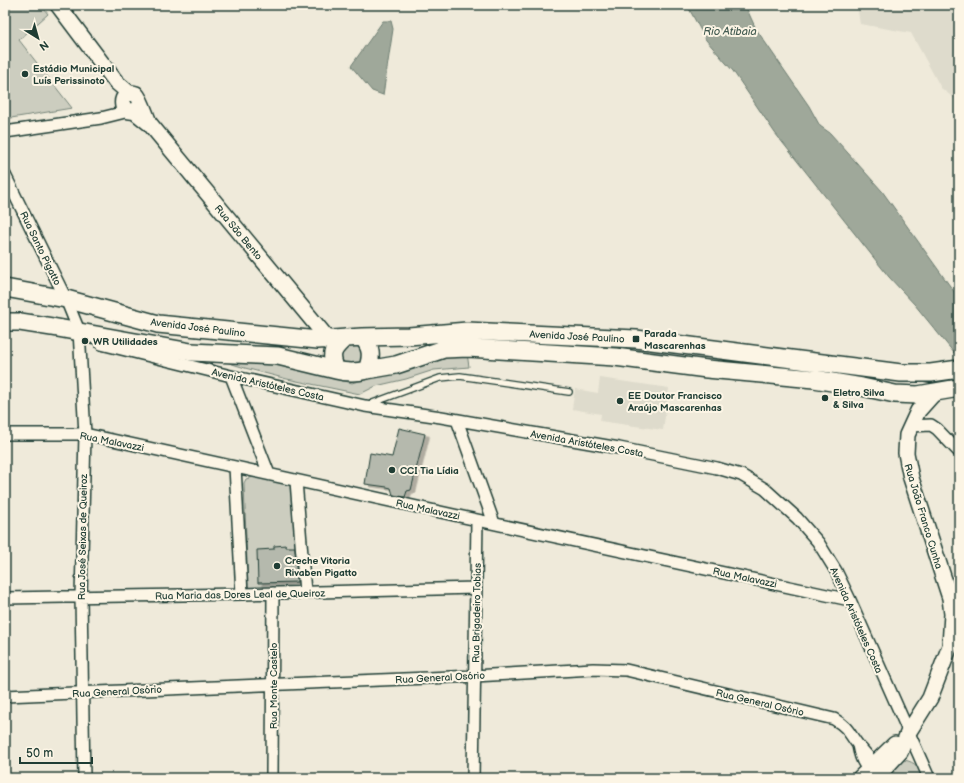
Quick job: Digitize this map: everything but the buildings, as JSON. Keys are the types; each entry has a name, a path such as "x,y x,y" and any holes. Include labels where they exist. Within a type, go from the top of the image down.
{"main road":[{"name":"Rua São Bento","path":"58,5 116,82 130,104 150,124 330,346"},
{"name":"Avenida José Paulino","path":"5,288 66,299 158,324 318,340 330,346"},
{"path":"13,322 79,331 191,352 278,356 336,370 345,372 367,370 370,362 370,348 367,342 354,338 335,347 330,346 336,370"},
{"name":"Avenida José Paulino","path":"354,338 409,336 467,331 574,332 636,339 656,338 901,373 931,373 959,369"},
{"name":"Avenida José Paulino","path":"367,370 396,365 444,349 482,349 615,356 707,369 814,379 896,394 918,395 959,388"},
{"name":"Rua João Franco Cunha","path":"872,774 908,733 930,698 950,646 955,616 911,478 906,454 907,436 918,411 935,392"}],"street":[{"path":"5,132 101,118 130,104"},
{"name":"Rua Santo Pigatto","path":"5,175 66,299"},
{"name":"Rua José Seixas de Queiroz","path":"66,299 79,331 85,434 81,597 84,778"},
{"name":"Avenida Aristóteles Costa","path":"79,331 100,344 231,376 365,406 619,448 717,468 741,476 765,489 797,518 818,542 836,571 850,600 929,778"},
{"path":"231,376 269,474"},
{"path":"457,420 494,524"},
{"path":"911,426 931,425 937,429 959,452"},
{"name":"Rua Malavazzi","path":"5,434 85,434 494,524 850,600"},
{"path":"235,467 242,594"},
{"path":"296,480 305,592"},
{"name":"Rua Brigadeiro Tobias","path":"474,778 477,520"},
{"name":"Rua Maria das Dores Leal de Queiroz","path":"5,598 476,588"},
{"name":"Rua Monte Castelo","path":"272,778 273,593"},
{"name":"Rua General Osório","path":"5,696 475,676 593,669 626,670 834,719 849,730 872,774"}],"lane":[{"path":"5,315 13,322"},
{"path":"365,406 440,378 460,376 569,392"}],"shaded area":[{"name":"Estádio Municipal Luís Perissinoto","path":"5,5 41,5 48,14 19,40 72,108 5,119"},
{"path":"857,5 959,5 959,102 941,88 911,33 860,24"},
{"path":"352,344 360,347 363,355 360,363 352,366 344,363 341,355 344,347"},
{"path":"172,345 293,363 326,376 352,383 446,353 467,353 469,367 434,370 406,379 376,386 360,394 287,379 245,368"},
{"name":"EE Doutor Francisco Araújo Mascarenhas","path":"600,378 669,388 663,430 600,421 601,414 572,409 575,389 598,393"},
{"path":"253,477 293,484 301,584 299,589 248,589 244,483 246,479"},
{"path":"904,760 912,762 917,766 925,778 884,778 898,762"}],"water":[{"name":"Rio Atibaia","path":"687,5 745,5 756,29 809,106 820,126 830,133 882,191 959,299 959,359 915,305 889,277 775,133 733,71 706,40"},
{"path":"383,21 391,21 393,29 383,95 372,91 351,66"}],"place":[{"name":"Estádio Municipal Luís Perissinoto","path":"25,74"},
{"name":"Parada Mascarenhas","path":"636,339"},
{"name":"WR Utilidades","path":"85,341"},
{"name":"Eletro Silva & Silva","path":"825,398"},
{"name":"EE Doutor Francisco Araújo Mascarenhas","path":"620,401"},
{"name":"CCI Tia Lídia","path":"392,470"},
{"name":"Creche Vitoria Rivaben Pigatto","path":"277,566"}]}
